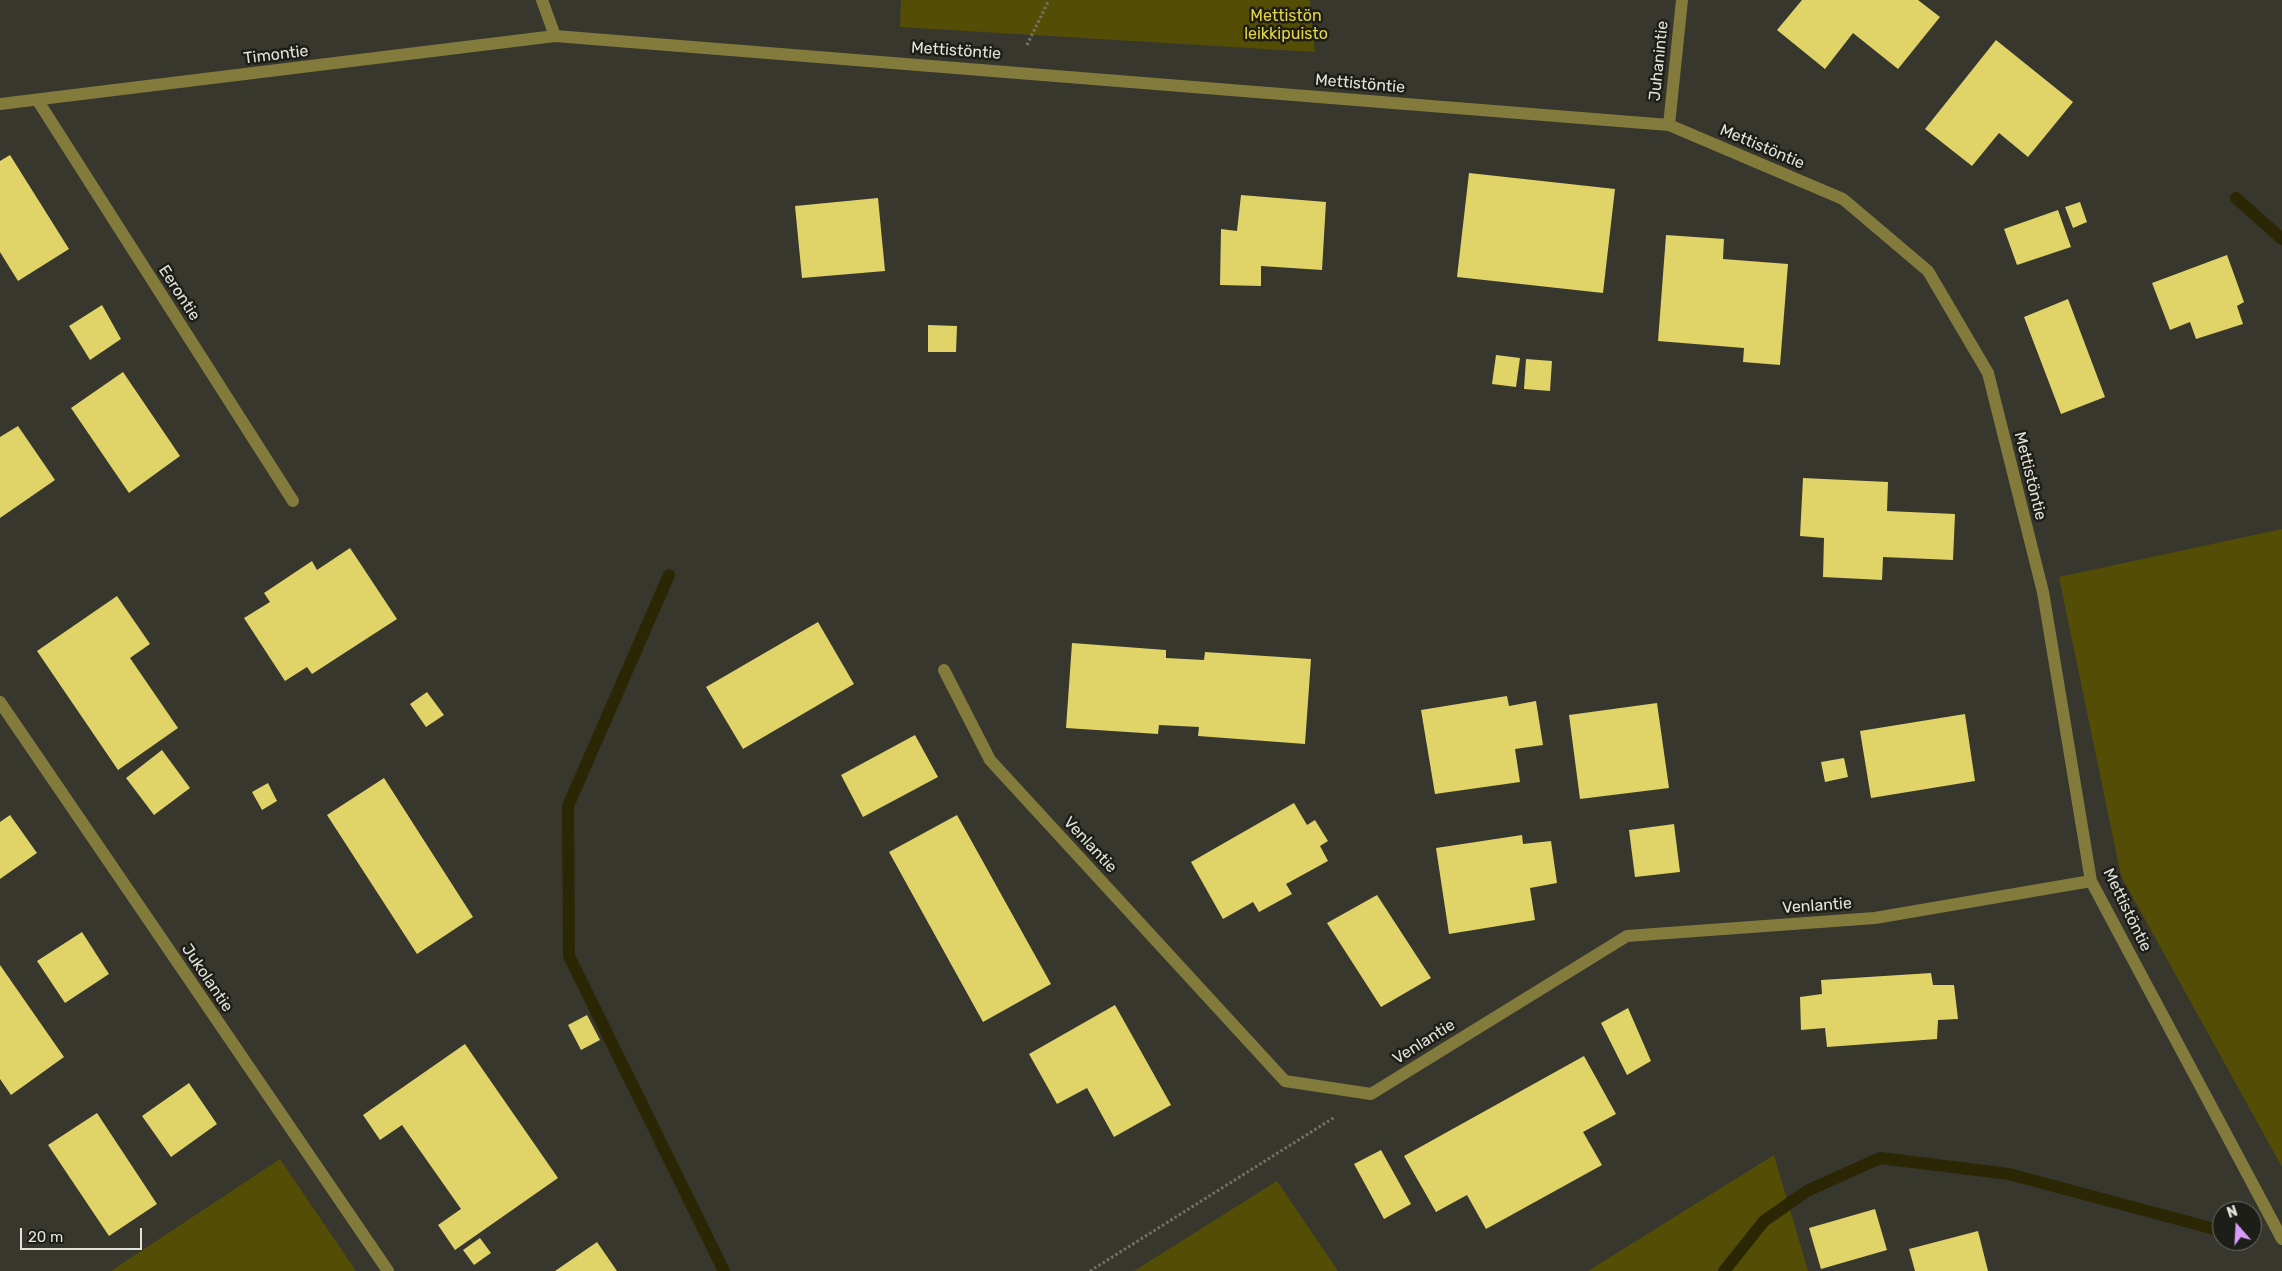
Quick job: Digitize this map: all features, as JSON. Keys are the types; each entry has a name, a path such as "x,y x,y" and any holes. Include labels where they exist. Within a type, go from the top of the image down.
{"street":[{"path":"542,0 555,36"},
{"name":"Juhanintie","path":"1669,125 1682,0"},
{"name":"Mettistöntie","path":"555,36 1669,125 1843,199 1928,271 1988,373 2043,592 2091,881 2282,1240"},
{"name":"Timontie","path":"0,104 38,101 555,36"},
{"name":"Eerontie","path":"38,101 293,501"},
{"name":"Venlantie","path":"944,670 990,760 1285,1081 1371,1094 1627,936 1874,918 2091,881"},
{"name":"Jukolantie","path":"0,702 388,1271"}],"path":[{"path":"1013,72 1049,0"},
{"path":"1090,1271 1371,1094"}],"green space":[{"name":"Mettistön leikkipuisto","path":"901,0 1310,0 1315,52 900,27"},
{"path":"2282,529 2282,1167 2121,876 2059,577"},
{"path":"1774,1155 1808,1271 1588,1271"},
{"path":"280,1159 356,1271 111,1271"},
{"path":"1277,1181 1338,1271 1134,1271"}],"building":[{"path":"1802,0 1918,0 1940,17 1898,69 1853,33 1825,69 1777,30"},
{"path":"1996,40 2073,102 2028,157 1999,133 1972,166 1925,129"},
{"path":"10,155 69,249 18,281 0,252 0,161"},
{"path":"1469,173 1615,189 1603,293 1457,277"},
{"path":"1241,195 1326,202 1322,270 1261,266 1261,286 1220,285 1221,229 1237,231"},
{"path":"878,198 885,271 802,278 795,206"},
{"path":"2080,202 2087,222 2073,228 2065,207"},
{"path":"2058,210 2071,247 2017,265 2004,229"},
{"path":"1666,235 1724,239 1723,259 1788,264 1780,365 1743,362 1744,348 1658,341"},
{"path":"2227,255 2244,302 2237,306 2243,324 2196,339 2190,322 2170,330 2152,283"},
{"path":"2068,299 2105,397 2061,414 2024,317"},
{"path":"102,305 121,339 90,360 69,326"},
{"path":"928,325 957,326 956,352 928,352"},
{"path":"1496,355 1520,358 1516,387 1492,384"},
{"path":"1526,359 1552,361 1550,391 1524,389"},
{"path":"123,372 180,456 129,493 71,408"},
{"path":"18,426 55,480 0,518 0,437"},
{"path":"1803,478 1888,482 1887,511 1955,514 1953,560 1883,557 1882,580 1823,577 1824,538 1800,536"},
{"path":"350,548 397,619 312,674 307,667 285,681 244,618 270,602 264,593 312,561 317,570"},
{"path":"117,596 150,644 130,658 178,728 118,770 37,651"},
{"path":"818,622 854,684 743,749 706,687"},
{"path":"1072,643 1166,650 1166,658 1204,660 1205,652 1311,659 1305,744 1198,736 1199,727 1159,725 1158,734 1066,728"},
{"path":"427,692 444,715 426,727 410,704"},
{"path":"1507,696 1509,706 1536,701 1543,745 1515,749 1520,782 1435,794 1421,710"},
{"path":"1657,703 1669,788 1580,799 1569,715"},
{"path":"1965,714 1975,781 1871,798 1860,731"},
{"path":"915,735 938,777 863,817 841,775"},
{"path":"162,750 190,788 154,815 126,778"},
{"path":"1844,758 1848,777 1825,782 1821,762"},
{"path":"384,778 473,917 417,954 327,815"},
{"path":"268,783 277,801 262,810 252,792"},
{"path":"1294,803 1307,825 1315,820 1328,841 1320,846 1328,861 1286,884 1292,894 1259,912 1253,902 1223,919 1191,862"},
{"path":"10,815 37,853 0,879 0,822"},
{"path":"957,815 1051,984 983,1022 889,852"},
{"path":"1674,824 1680,872 1635,877 1629,830"},
{"path":"1522,835 1523,844 1551,841 1557,883 1530,888 1535,920 1449,934 1436,848"},
{"path":"1377,895 1431,978 1381,1007 1327,923"},
{"path":"82,932 109,974 65,1003 37,961"},
{"path":"0,965 64,1057 11,1095 0,1079"},
{"path":"1931,973 1933,985 1954,985 1958,1019 1938,1020 1937,1039 1827,1047 1825,1028 1801,1030 1800,997 1822,994 1821,980"},
{"path":"1115,1005 1171,1105 1114,1137 1087,1088 1057,1104 1029,1054"},
{"path":"1628,1008 1651,1061 1627,1075 1601,1023"},
{"path":"587,1015 600,1040 581,1050 568,1025"},
{"path":"465,1044 558,1178 455,1250 438,1225 461,1209 402,1125 380,1140 363,1115"},
{"path":"1584,1056 1616,1114 1583,1132 1602,1165 1486,1229 1467,1195 1436,1212 1404,1156"},
{"path":"189,1083 217,1124 171,1157 142,1116"},
{"path":"97,1113 157,1204 109,1236 48,1145"},
{"path":"1381,1150 1411,1204 1384,1219 1354,1164"},
{"path":"1875,1209 1887,1250 1821,1269 1809,1228"},
{"path":"1978,1231 1988,1271 1915,1271 1909,1249"},
{"path":"480,1238 491,1253 474,1265 463,1250"},
{"path":"597,1242 617,1271 555,1271"}],"waterway":[{"path":"2236,198 2282,239"},
{"path":"669,575 568,806 569,956 724,1271"},
{"path":"1724,1271 1764,1221 1807,1191 1880,1158 2009,1174 2212,1228"}]}
